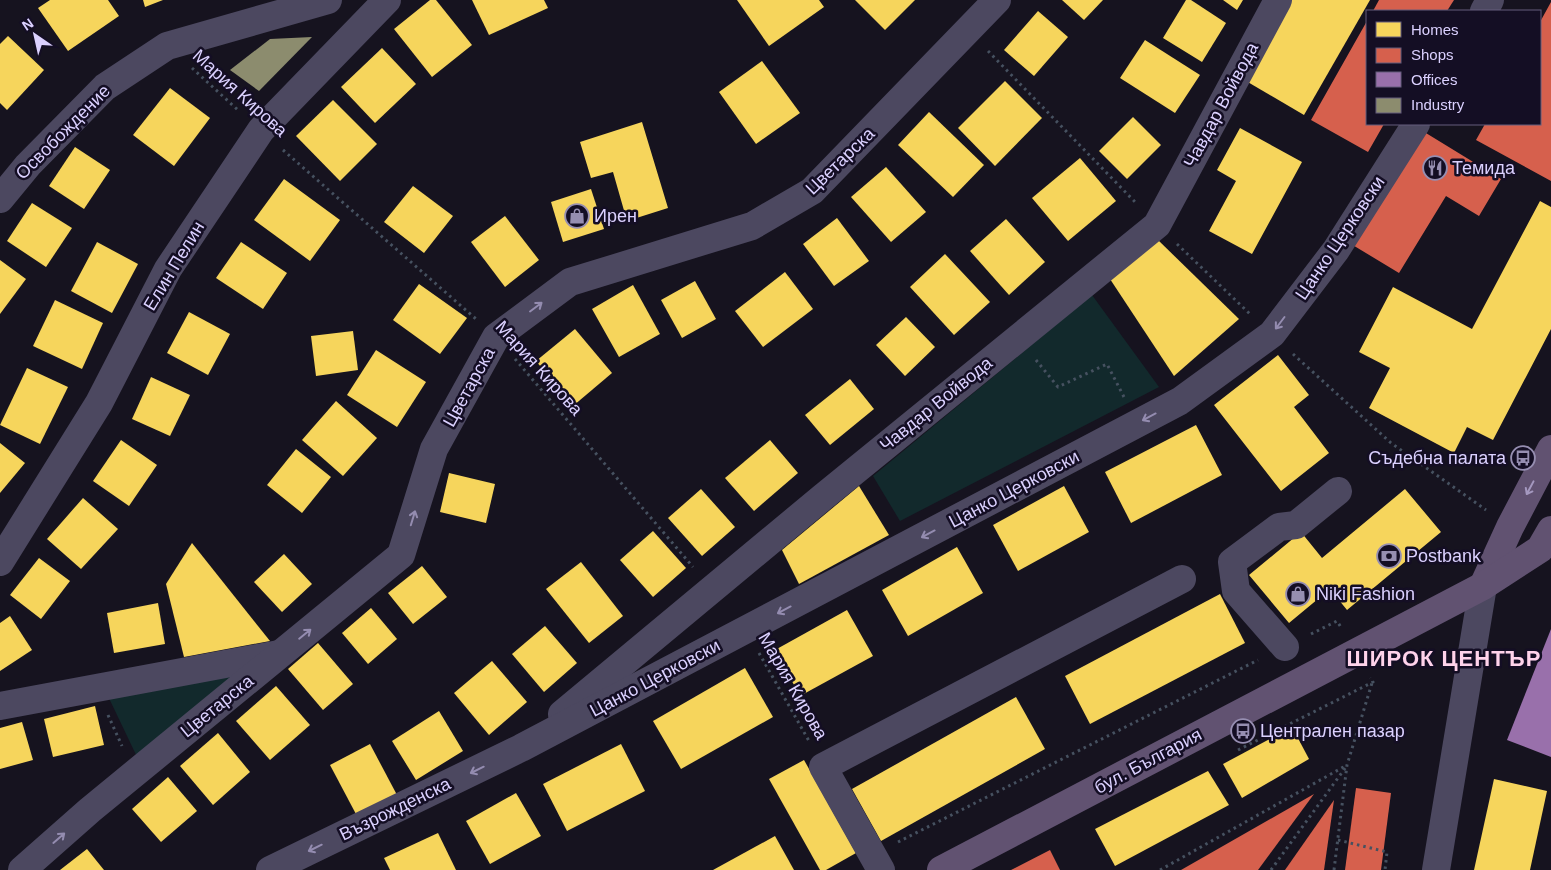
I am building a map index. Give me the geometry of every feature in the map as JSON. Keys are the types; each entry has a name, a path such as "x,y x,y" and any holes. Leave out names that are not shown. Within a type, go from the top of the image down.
{"main road":[{"path":"1483,586 1510,527 1551,449"},
{"name":"бул. България","path":"942,870 1483,586 1540,549 1551,530"}],"street":[{"name":"Освобождение","path":"0,198 28,165 104,87 167,46 328,0"},
{"name":"Елин Пелин","path":"0,562 99,403 168,269 261,130 387,0"},
{"name":"Цветарска","path":"22,870 135,774 401,555 434,449 496,337 570,282 752,226 812,192 997,0"},
{"name":"Чавдар Войвода","path":"520,748 1157,225 1278,0"},
{"name":"Цанко Церковски","path":"520,748 1180,401 1272,334 1336,250 1415,125"},
{"path":"1285,647 1236,591 1232,562 1279,527 1296,525 1338,492"},
{"path":"876,863 823,767 1182,579"},
{"path":"1436,870 1483,586"},
{"path":"0,706 281,654"},
{"name":"Възрожденска","path":"270,870 520,748"}],"path":[{"path":"969,30 1157,225 1272,334 1391,443 1510,527"},
{"name":"Мария Кирова","path":"167,46 496,337 712,589"},
{"path":"1018,339 1058,387 1107,364 1138,424"},
{"path":"876,863 1337,621"},
{"name":"Мария Кирова","path":"745,630 823,767"},
{"path":"1334,870 1347,765 1373,682"},
{"path":"96,688 135,774"},
{"path":"1160,870 1347,765"},
{"path":"1271,870 1347,765"},
{"path":"1338,840 1387,852 1385,870"}],"green space":[{"path":"1092,295 1159,387 900,521 873,476"},
{"path":"260,664 139,761 107,694"}],"building: Homes":[{"path":"50,0 108,0 119,16 68,51 38,8"},
{"path":"143,0 163,0 145,7"},
{"path":"430,0 436,0 472,45 432,77 394,29"},
{"path":"472,0 544,0 548,8 489,35"},
{"path":"737,0 819,0 824,7 769,46"},
{"path":"855,0 915,0 885,30"},
{"path":"1062,0 1103,0 1084,20"},
{"path":"1186,0 1191,0 1226,23 1202,62 1163,38"},
{"path":"1223,0 1243,0 1237,10"},
{"path":"1292,0 1370,0 1304,115 1246,81"},
{"path":"1038,11 1068,37 1034,76 1004,50"},
{"path":"8,36 44,70 7,110 0,103 0,44"},
{"path":"1145,40 1200,75 1175,113 1120,78"},
{"path":"382,48 416,84 375,123 341,87"},
{"path":"762,61 800,113 756,144 719,92"},
{"path":"1005,81 1042,118 995,166 958,128"},
{"path":"170,88 210,118 174,166 133,135"},
{"path":"333,100 377,144 340,181 296,136"},
{"path":"929,112 984,165 953,197 898,145"},
{"path":"1133,117 1161,145 1127,179 1099,151"},
{"path":"642,122 668,208 627,221 613,172 591,178 580,142"},
{"path":"1240,128 1302,162 1252,254 1209,231 1236,181 1217,170"},
{"path":"75,147 110,170 84,209 49,186"},
{"path":"1080,158 1116,201 1068,241 1032,198"},
{"path":"886,167 926,212 891,242 851,197"},
{"path":"284,179 340,220 310,261 254,220"},
{"path":"413,186 453,216 424,253 384,222"},
{"path":"591,189 604,229 563,242 551,202"},
{"path":"1540,201 1551,207 1551,329 1493,440 1467,427 1454,453 1369,408 1390,368 1359,352 1393,287 1472,329"},
{"path":"32,203 72,228 46,267 7,241"},
{"path":"505,216 539,260 505,287 471,242"},
{"path":"837,218 869,261 834,286 803,244"},
{"path":"1006,219 1045,262 1009,295 970,251"},
{"path":"1158,240 1239,319 1174,376 1110,279"},
{"path":"97,242 138,264 112,313 71,291"},
{"path":"241,242 287,273 263,309 216,278"},
{"path":"945,254 990,302 954,335 910,287"},
{"path":"0,260 26,279 0,314"},
{"path":"785,272 813,309 763,347 735,311"},
{"path":"695,281 716,319 682,338 661,300"},
{"path":"419,284 467,318 440,354 393,320"},
{"path":"633,285 660,334 619,357 592,309"},
{"path":"55,300 103,323 82,369 33,346"},
{"path":"189,312 230,334 208,375 167,353"},
{"path":"906,317 935,347 905,376 876,345"},
{"path":"575,329 612,373 573,406 536,361"},
{"path":"353,331 358,370 316,376 311,336"},
{"path":"376,350 426,382 397,427 347,395"},
{"path":"1278,355 1309,395 1294,407 1329,453 1281,491 1214,405"},
{"path":"27,368 68,387 40,444 0,425"},
{"path":"151,377 190,395 170,436 132,419"},
{"path":"850,379 874,409 830,445 805,415"},
{"path":"336,401 377,438 343,476 302,440"},
{"path":"1196,425 1222,475 1131,523 1105,472"},
{"path":"121,440 157,465 129,506 93,481"},
{"path":"770,440 798,473 754,511 725,478"},
{"path":"0,443 25,463 0,493"},
{"path":"296,449 331,477 302,513 267,485"},
{"path":"449,473 495,484 486,523 440,512"},
{"path":"859,486 889,535 799,584 782,550"},
{"path":"1064,486 1089,532 1018,571 993,525"},
{"path":"701,489 735,527 702,556 668,518"},
{"path":"1405,489 1441,532 1347,610 1330,589 1289,623 1249,575 1301,532 1322,558"},
{"path":"83,498 118,529 81,569 47,539"},
{"path":"653,531 686,568 653,597 620,560"},
{"path":"192,543 270,641 184,657 166,584"},
{"path":"957,547 983,593 908,636 882,590"},
{"path":"284,554 312,584 282,612 254,582"},
{"path":"39,558 70,581 41,619 10,595"},
{"path":"581,562 623,616 589,643 546,589"},
{"path":"422,566 447,597 413,624 388,593"},
{"path":"1220,594 1245,643 1090,724 1065,676"},
{"path":"158,603 165,644 114,653 107,613"},
{"path":"371,608 397,639 368,664 342,633"},
{"path":"847,610 873,656 800,696 775,650"},
{"path":"10,616 32,650 0,671 0,623"},
{"path":"545,626 577,663 544,692 512,654"},
{"path":"318,643 353,684 323,710 288,669"},
{"path":"492,661 527,702 489,735 454,693"},
{"path":"745,668 773,717 681,769 653,721"},
{"path":"276,686 310,725 270,760 236,721"},
{"path":"1016,697 1045,749 881,841 852,789"},
{"path":"95,706 104,745 53,757 44,719"},
{"path":"439,711 463,751 416,780 392,741"},
{"path":"22,722 33,760 0,769 0,728"},
{"path":"1292,727 1309,759 1242,798 1223,764"},
{"path":"218,733 250,772 213,805 180,766"},
{"path":"370,744 397,795 357,816 330,765"},
{"path":"621,744 645,791 567,831 543,784"},
{"path":"804,760 856,853 826,870 820,870 769,779"},
{"path":"1208,771 1229,805 1115,866 1095,829"},
{"path":"168,777 197,811 161,842 132,809"},
{"path":"1494,779 1547,791 1530,870 1474,870"},
{"path":"516,793 541,836 490,864 466,821"},
{"path":"438,833 456,870 390,870 384,858"},
{"path":"775,836 794,870 713,870"},
{"path":"87,849 104,870 60,870"}],"building: Shops":[{"path":"1379,0 1454,0 1448,10 1374,10"},
{"path":"1551,2 1551,181 1476,140 1484,125 1541,125 1541,20"},
{"path":"1366,23 1366,125 1383,125 1368,152 1311,120"},
{"path":"1421,130 1501,179 1479,216 1446,196 1399,273 1351,244"},
{"path":"1356,788 1391,793 1381,870 1345,870"},
{"path":"1314,794 1258,870 1181,870"},
{"path":"1334,800 1324,870 1285,870"},
{"path":"1050,850 1060,870 1011,870"}],"building: Offices":[{"path":"1551,629 1551,757 1507,740"}],"building: Industry":[{"path":"312,37 259,91 230,70 270,39"}],"place":[{"name":"Темида","path":"1435,168"},
{"name":"Ирен","path":"577,216"},
{"name":"Съдебна палата","path":"1523,458"},
{"name":"Postbank","path":"1389,556"},
{"name":"Niki Fashion","path":"1298,594"},
{"name":"Централен пазар","path":"1243,731"}],"district":[{"name":"ШИРОК ЦЕНТЪР","path":"1444,658"}]}
